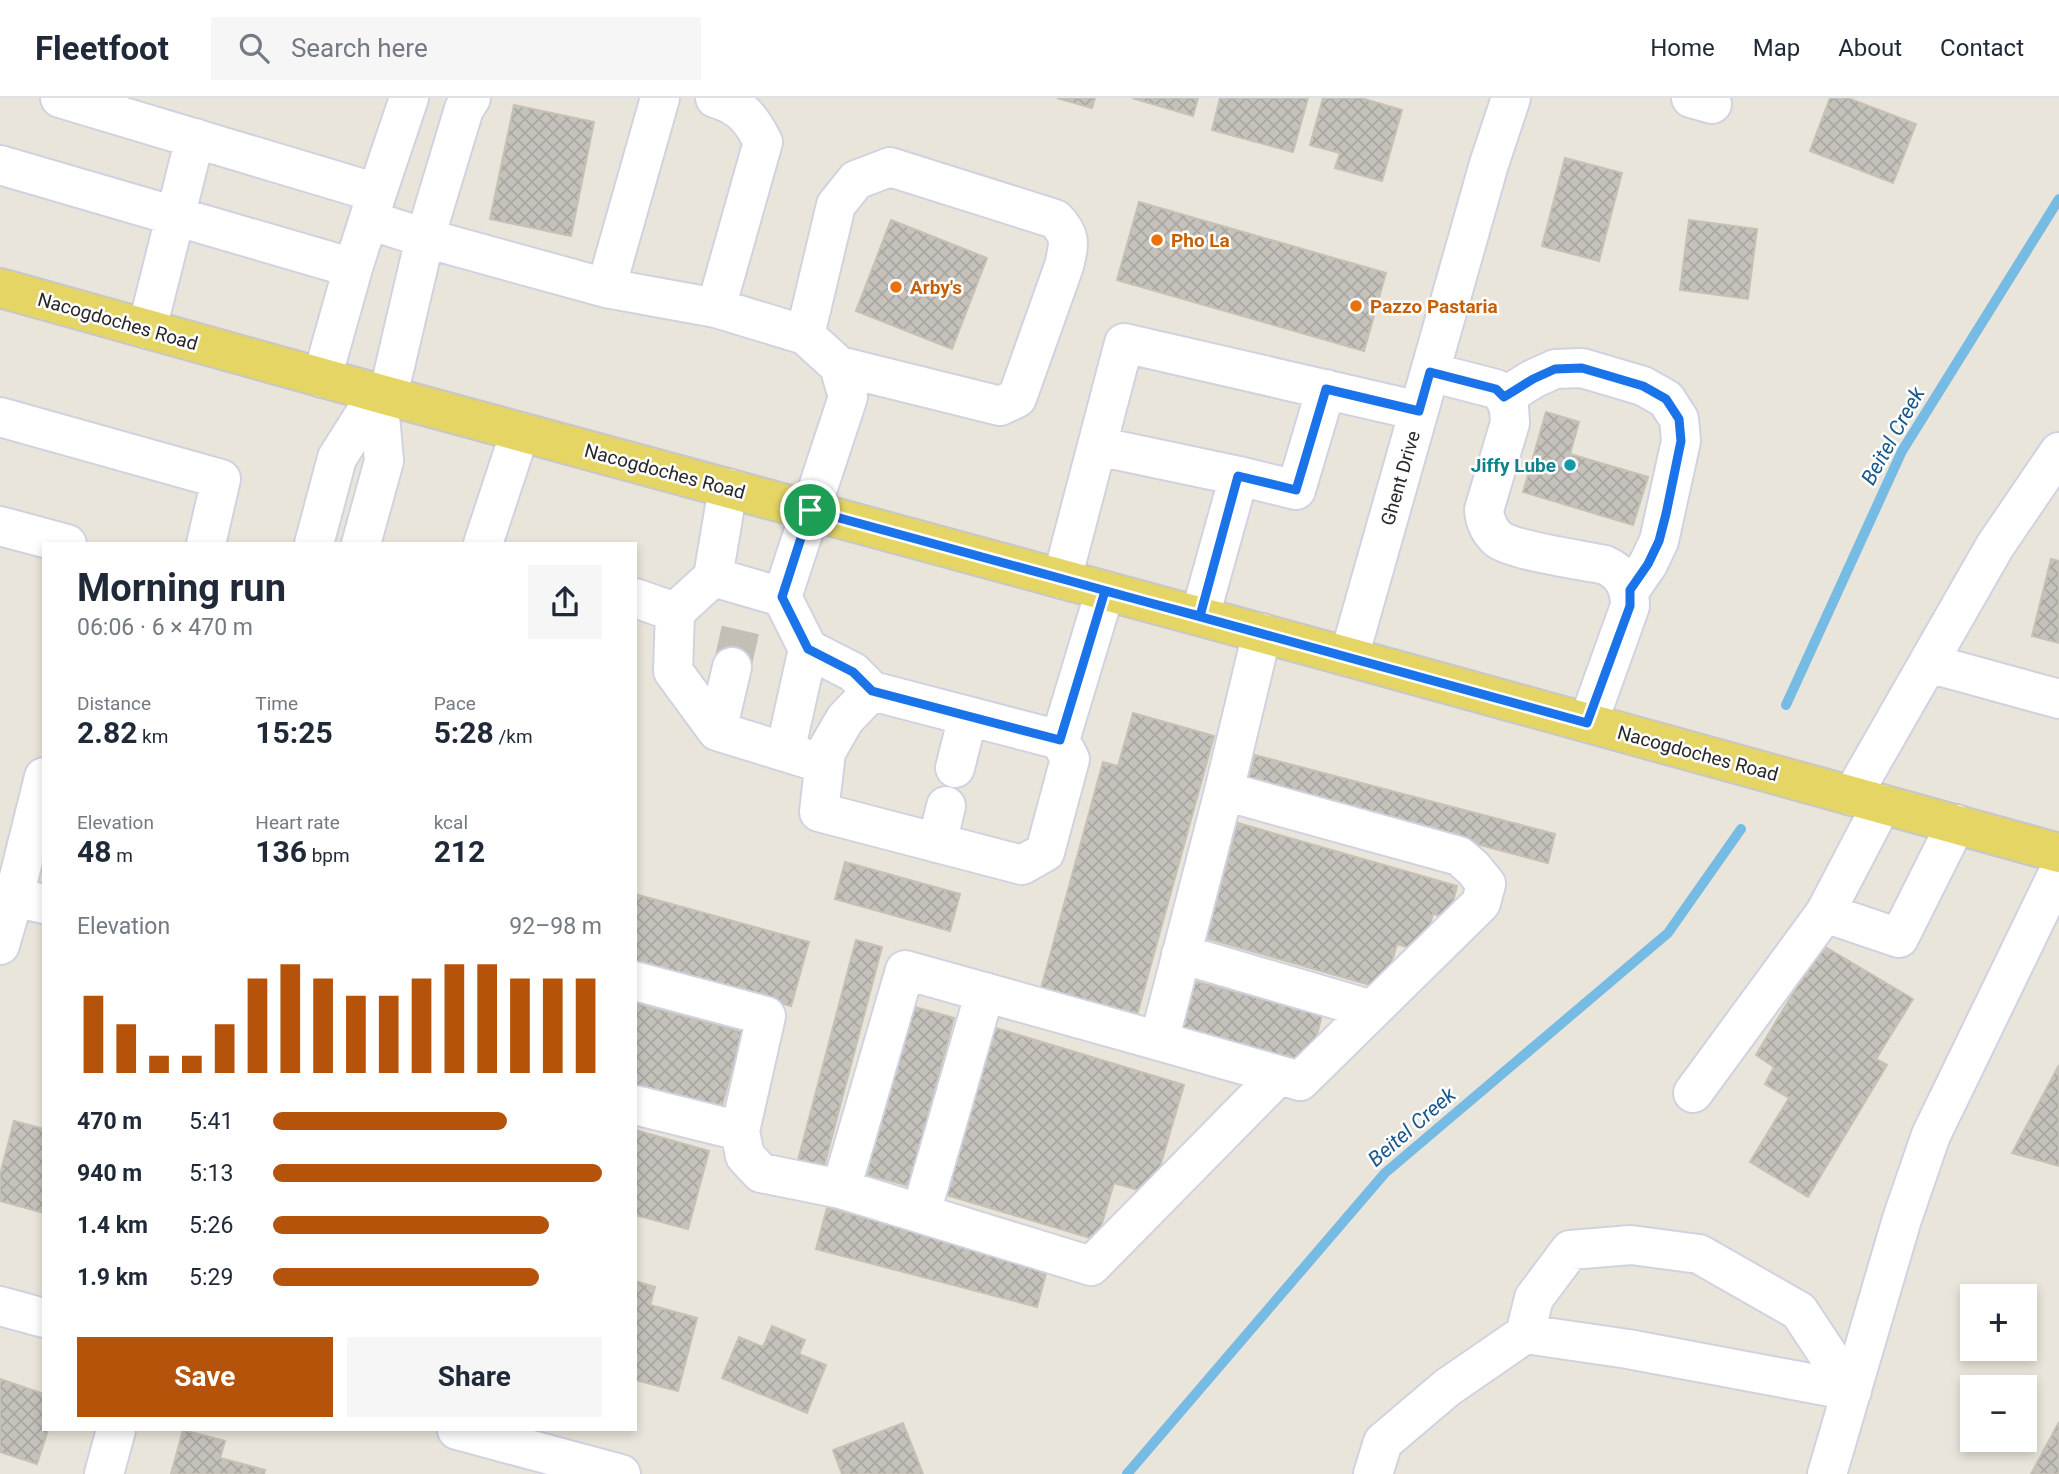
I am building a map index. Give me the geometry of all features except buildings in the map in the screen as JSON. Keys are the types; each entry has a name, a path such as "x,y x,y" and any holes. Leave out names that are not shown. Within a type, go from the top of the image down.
{"main road":[{"name":"Nacogdoches Road","path":"0,288 2059,853"}],"street":[{"path":"60,98 195,138 373,206 425,238 606,288 716,309 805,335 839,366 1000,406 1017,398 1064,266 1069,243 1065,229 1055,219 890,167 856,180 836,205 805,335"},
{"path":"323,378 353,268 409,98"},
{"path":"362,542 384,461 383,395 425,238 464,109 471,98"},
{"path":"606,288 660,98"},
{"path":"715,98 734,104 754,123 763,142 716,309"},
{"name":"Ghent Drive","path":"1349,657 1489,164 1511,98"},
{"path":"147,329 195,138"},
{"path":"0,165 353,268"},
{"path":"1062,579 1124,342 1419,411"},
{"path":"759,599 810,510 848,397 839,366"},
{"path":"1504,397 1555,369 1582,368 1643,386 1666,399 1679,419 1681,441 1659,541 1648,564 1630,590 1630,606 1587,723"},
{"path":"1430,372 1496,389 1509,407 1510,423 1484,510 1485,522 1499,540 1526,549 1605,565 1615,569 1630,590"},
{"path":"1097,446 1296,490 1326,389"},
{"path":"315,542 337,458 383,395"},
{"path":"0,417 221,479 206,542"},
{"path":"484,542 520,432"},
{"path":"1693,1093 1825,913 1867,800 1928,663 1995,546 2046,499 2059,452"},
{"path":"1200,616 1238,476"},
{"path":"728,488 713,577 675,612 673,671 717,731 824,764"},
{"path":"0,526 60,542"},
{"path":"713,577 759,599 808,649 853,672 872,691 1060,740"},
{"path":"872,691 845,719 826,752 819,812 1022,865 1045,852 1070,760 1060,740 1105,591"},
{"path":"637,599 675,612"},
{"path":"1158,1041 1262,634"},
{"path":"785,752 808,649"},
{"path":"1928,663 2059,699"},
{"path":"717,731 732,667"},
{"path":"955,768 968,716"},
{"path":"841,1189 905,970 1300,1081 1482,903 1486,884 1474,868 1459,856 1224,791"},
{"path":"0,945 29,900 42,793"},
{"path":"937,843 946,806"},
{"path":"1825,913 1899,938 1956,824"},
{"path":"1827,1474 1902,1219 1931,1135 2059,871"},
{"path":"1181,954 1372,1010"},
{"path":"637,982 766,1016 740,1131 745,1156 761,1173 841,1189 1091,1266 1279,1075"},
{"path":"921,1213 985,992"},
{"path":"637,1105 740,1131"},
{"path":"1373,1474 1383,1442 1448,1387 1525,1334 1534,1298 1570,1250 1631,1245 1699,1254 1799,1311 1852,1391"},
{"path":"0,1306 42,1317"},
{"path":"1525,1334 1628,1349 1852,1391"},
{"path":"104,1474 116,1431"},
{"path":"461,1431 621,1474"}],"waterway":[{"name":"Beitel Creek","path":"1786,705 1902,451 2059,199"},
{"name":"Beitel Creek","path":"1127,1474 1385,1173 1668,933 1741,829"}],"tunnel":[{"path":"732,667 744,614"}],"place":[{"name":"Pho La","path":"1157,240"},
{"name":"Arby's","path":"896,287"},
{"name":"Pazzo Pastaria","path":"1356,306"},
{"name":"Jiffy Lube","path":"1570,465"}],"route":[{"path":"810,510 782,597 808,649 853,672 872,691 1060,740 1105,591 1200,616 1238,476 1296,490 1326,389 1419,411 1430,372 1496,389 1504,397 1555,369 1582,368 1643,386 1666,399 1679,419 1681,441 1659,541 1648,564 1630,590 1630,606 1587,723 1349,657 1105,591 810,510"}]}
